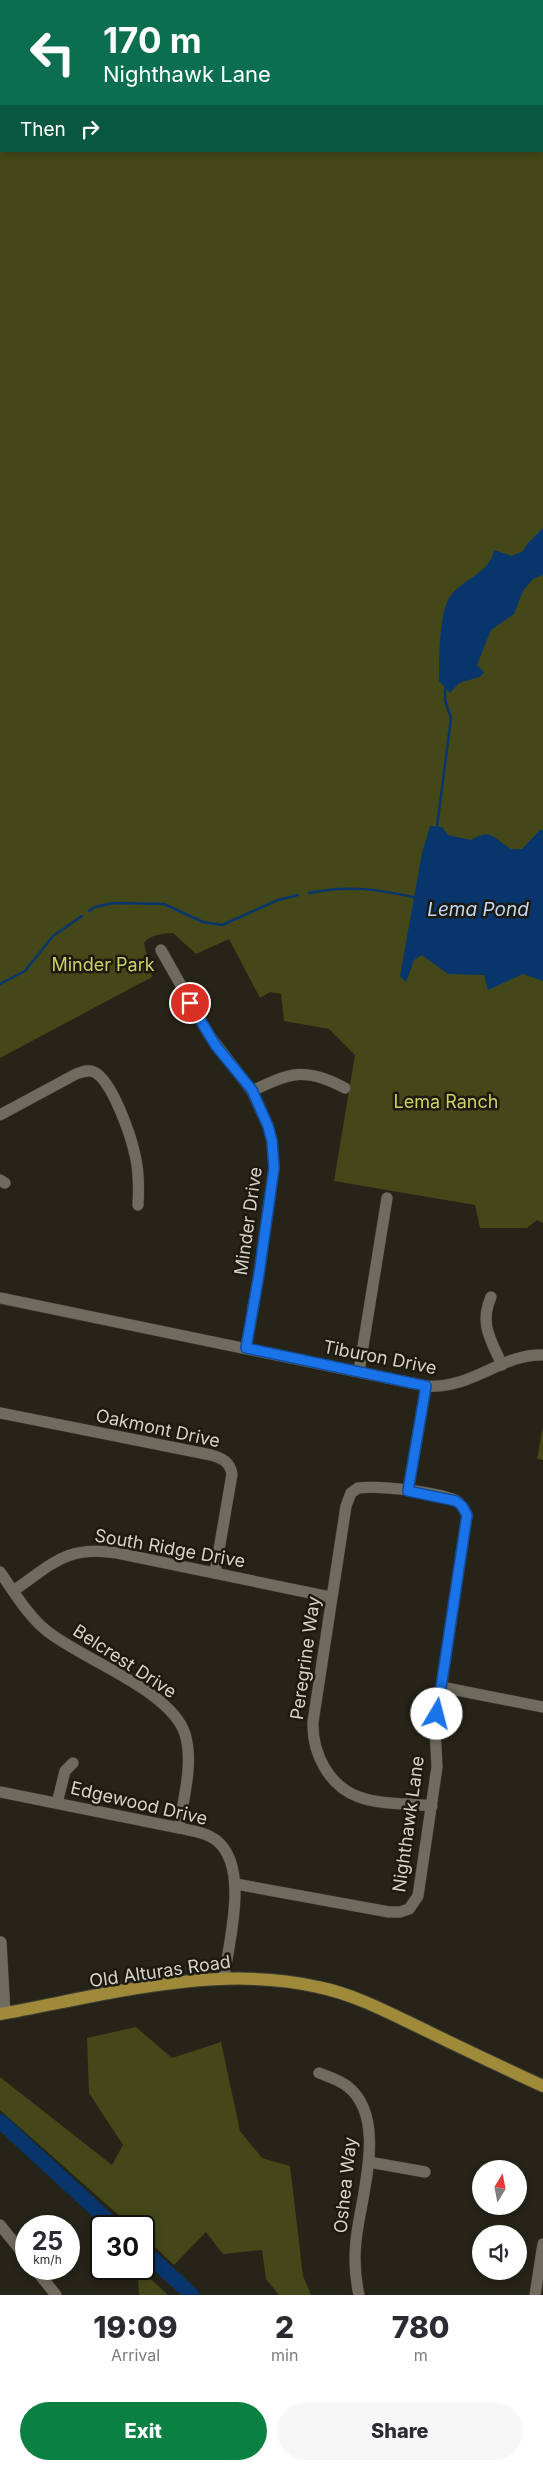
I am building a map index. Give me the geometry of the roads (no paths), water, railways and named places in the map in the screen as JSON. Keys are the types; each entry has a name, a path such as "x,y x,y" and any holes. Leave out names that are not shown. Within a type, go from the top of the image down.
{"main road":[{"name":"Old Alturas Road","path":"2,2014 166,1985 224,1978 294,1982 346,1994 378,2007 543,2086"}],"street":[{"name":"Minder Drive","path":"161,950 209,1035 252,1090 268,1126 272,1141 274,1168 246,1348"},
{"path":"0,1115 76,1074 86,1071 99,1074 110,1090 131,1140 138,1174 138,1205"},
{"path":"252,1090 282,1078 308,1074 325,1077 345,1088"},
{"path":"359,1371 387,1198"},
{"path":"491,1297 484,1321 502,1365"},
{"name":"Tiburon Drive","path":"0,1298 426,1386 459,1384 524,1357 543,1355"},
{"path":"408,1491 426,1386"},
{"name":"Oakmont Drive","path":"0,1413 206,1454 224,1460 230,1466 232,1474 215,1573"},
{"name":"Peregrine Way","path":"408,1491 362,1487 351,1493 346,1506 330,1597 313,1722 313,1735 317,1754 330,1774 358,1796 432,1806"},
{"name":"Nighthawk Lane","path":"236,1884 389,1912 404,1911 412,1906 418,1896 437,1767 436,1728 441,1687 467,1515 462,1506 456,1501 408,1491"},
{"name":"South Ridge Drive","path":"14,1591 66,1556 88,1550 117,1553 330,1597"},
{"name":"Belcrest Drive","path":"0,1572 36,1620 48,1632 161,1701 179,1721 185,1734 188,1760 179,1828"},
{"path":"441,1687 543,1706"},
{"path":"57,1803 65,1772 73,1763"},
{"name":"Edgewood Drive","path":"0,1792 205,1834 221,1845 231,1862 236,1884 224,1978"},
{"path":"1,1942 2,2014"},
{"name":"Oshea Way","path":"319,2073 348,2087 358,2098 365,2113 368,2128 369,2162 356,2242 355,2272 358,2295"},
{"path":"369,2162 425,2172"},
{"path":"0,2225 15,2243"},
{"path":"535,2295 540,2279 543,2244"},
{"path":"44,2280 56,2295"}],"water":[{"path":"543,528 543,575 533,579 523,591 514,614 491,630 477,665 484,672 480,677 459,683 450,693 439,681 441,628 448,600 459,587 487,565 494,550 512,556 523,551 527,544"},
{"name":"Lema Pond","path":"430,826 442,827 448,835 471,840 478,836 492,836 511,849 522,849 540,830 543,830 543,981 523,974 488,990 484,975 448,974 422,955 414,960 406,982 400,976 422,853"}],"waterway":[{"path":"437,827 451,718 445,700 445,688"},
{"path":"309,893 337,889 363,889 417,898"},
{"path":"89,911 95,907 113,903 164,904 203,922 222,925 278,900 298,895"},
{"path":"0,984 25,971 53,936 82,916"},
{"path":"0,2121 102,2215"},
{"path":"155,2261 192,2295"}],"park label":[{"name":"Minder Park","path":"103,964"},
{"name":"Lema Ranch","path":"446,1101"}]}
